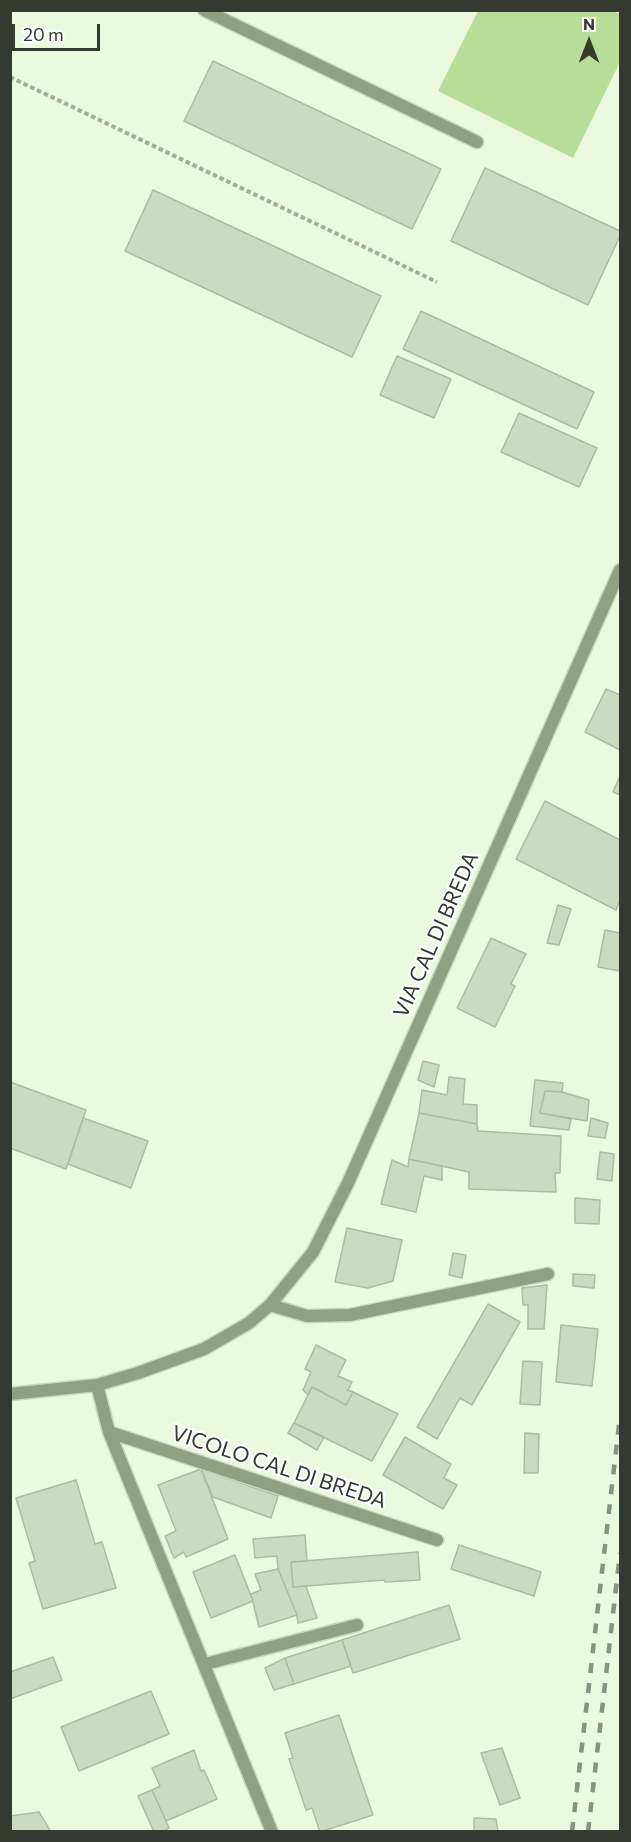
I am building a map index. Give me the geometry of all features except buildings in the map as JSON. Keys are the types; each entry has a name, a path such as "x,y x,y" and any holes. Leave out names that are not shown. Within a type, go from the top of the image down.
{"street":[{"path":"204,10 477,142"},
{"name":"VIA CAL DI BREDA","path":"10,1394 97,1385 204,1349 249,1323 270,1305 313,1252 348,1183 621,570"},
{"path":"270,1305 308,1316 350,1315 548,1274"},
{"path":"97,1385 109,1432 272,1832"},
{"name":"VICOLO CAL DI BREDA","path":"109,1432 437,1539"},
{"path":"205,1664 357,1625"}],"path":[{"path":"10,77 437,282"}],"green space":[{"path":"478,11 613,11 620,14 620,62 573,158 438,91"}],"railway":[{"path":"572,1832 620,1416"},
{"path":"588,1832 620,1553"}]}
